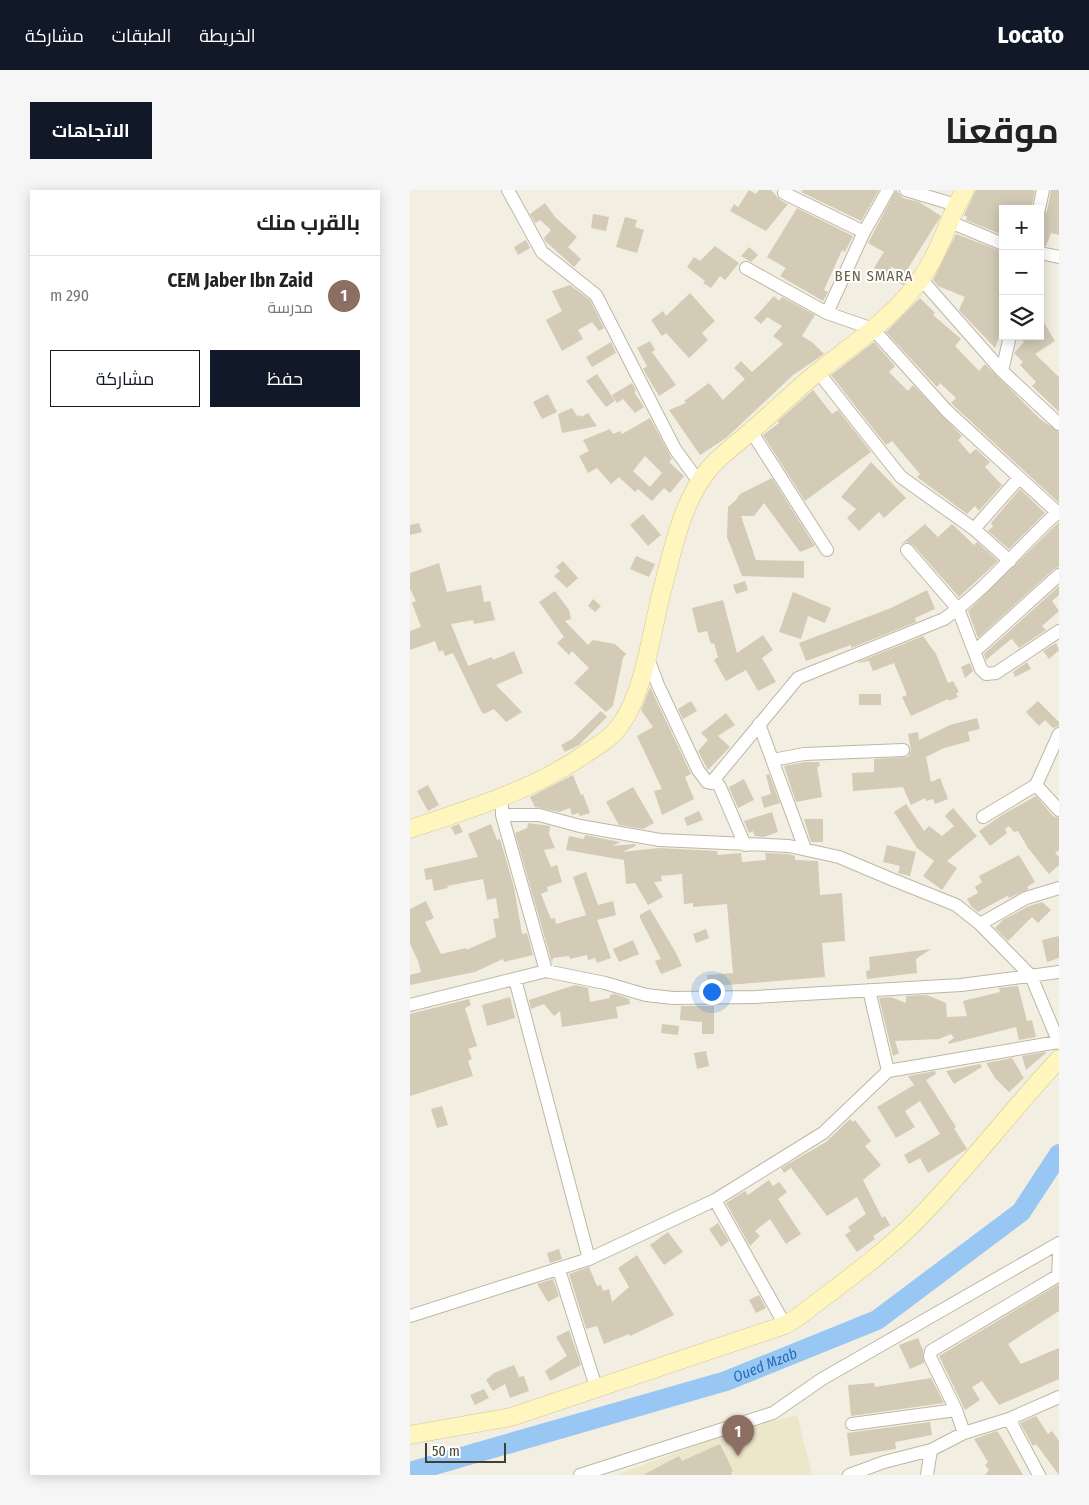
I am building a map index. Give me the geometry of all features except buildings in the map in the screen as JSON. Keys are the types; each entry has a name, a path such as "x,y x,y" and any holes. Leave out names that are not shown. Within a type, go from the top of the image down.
{"main road":[{"path":"410,828 522,790 576,761 609,738 622,724 631,705 647,656 673,548 685,512 699,482 709,468 818,372 873,329 921,279 938,251 965,190"},
{"path":"410,1435 511,1416 785,1325 872,1260 914,1223 951,1184 1059,1059"}],"street":[{"path":"508,190 542,252 596,295 675,449 699,482"},
{"path":"826,313 864,232 888,190"},
{"path":"906,190 953,214 999,242"},
{"path":"1040,205 1043,190"},
{"path":"784,193 864,232"},
{"path":"1044,254 1059,257"},
{"path":"711,783 792,685 806,673 944,619 958,609 1010,561 1037,530 1059,512 1019,478 947,411 873,329 826,313 746,268"},
{"path":"921,279 1002,371 1059,424"},
{"path":"1002,371 1009,340"},
{"path":"818,372 901,477 974,529 1010,561"},
{"path":"751,431 827,550"},
{"path":"974,529 1019,478"},
{"path":"907,550 958,609 981,669 989,675 1059,631"},
{"path":"975,651 1059,575"},
{"path":"647,656 658,685 698,770 706,781 720,786 745,845"},
{"path":"759,724 805,849"},
{"path":"983,817 1036,785 1059,734"},
{"path":"773,760 804,754 903,750"},
{"path":"1036,785 1059,810"},
{"path":"502,797 502,815 546,971"},
{"path":"410,1316 589,1259 714,1200 823,1133 888,1071 1059,1042 1032,976 980,924 956,905 839,857 789,846 660,840 580,826 539,815 502,815"},
{"path":"980,924 1026,898 1059,888"},
{"path":"410,1005 546,971 606,983 646,995 673,998 755,997 961,985 1059,972"},
{"path":"515,979 589,1259"},
{"path":"869,990 888,1071"},
{"path":"714,1200 785,1325"},
{"path":"580,1475 773,1413 822,1380 1059,1243"},
{"path":"964,1433 956,1410 930,1357 931,1351 1058,1276 1059,1255"},
{"path":"559,1270 596,1387"},
{"path":"849,1475 884,1462 931,1450 964,1433 1009,1418 1059,1397"},
{"path":"852,1424 956,1410"},
{"path":"1009,1418 1039,1475"},
{"path":"927,1475 931,1450"}],"shaded area":[{"path":"797,1415 812,1475 616,1475 721,1436"}],"waterway":[{"name":"Oued Mzab","path":"410,1472 726,1381 877,1320 1021,1212 1059,1154"}],"place":[{"name":"CEM Jaber Ibn Zaid","path":"738,1456"}],"district":[{"name":"BEN SMARA","path":"874,276"}]}
